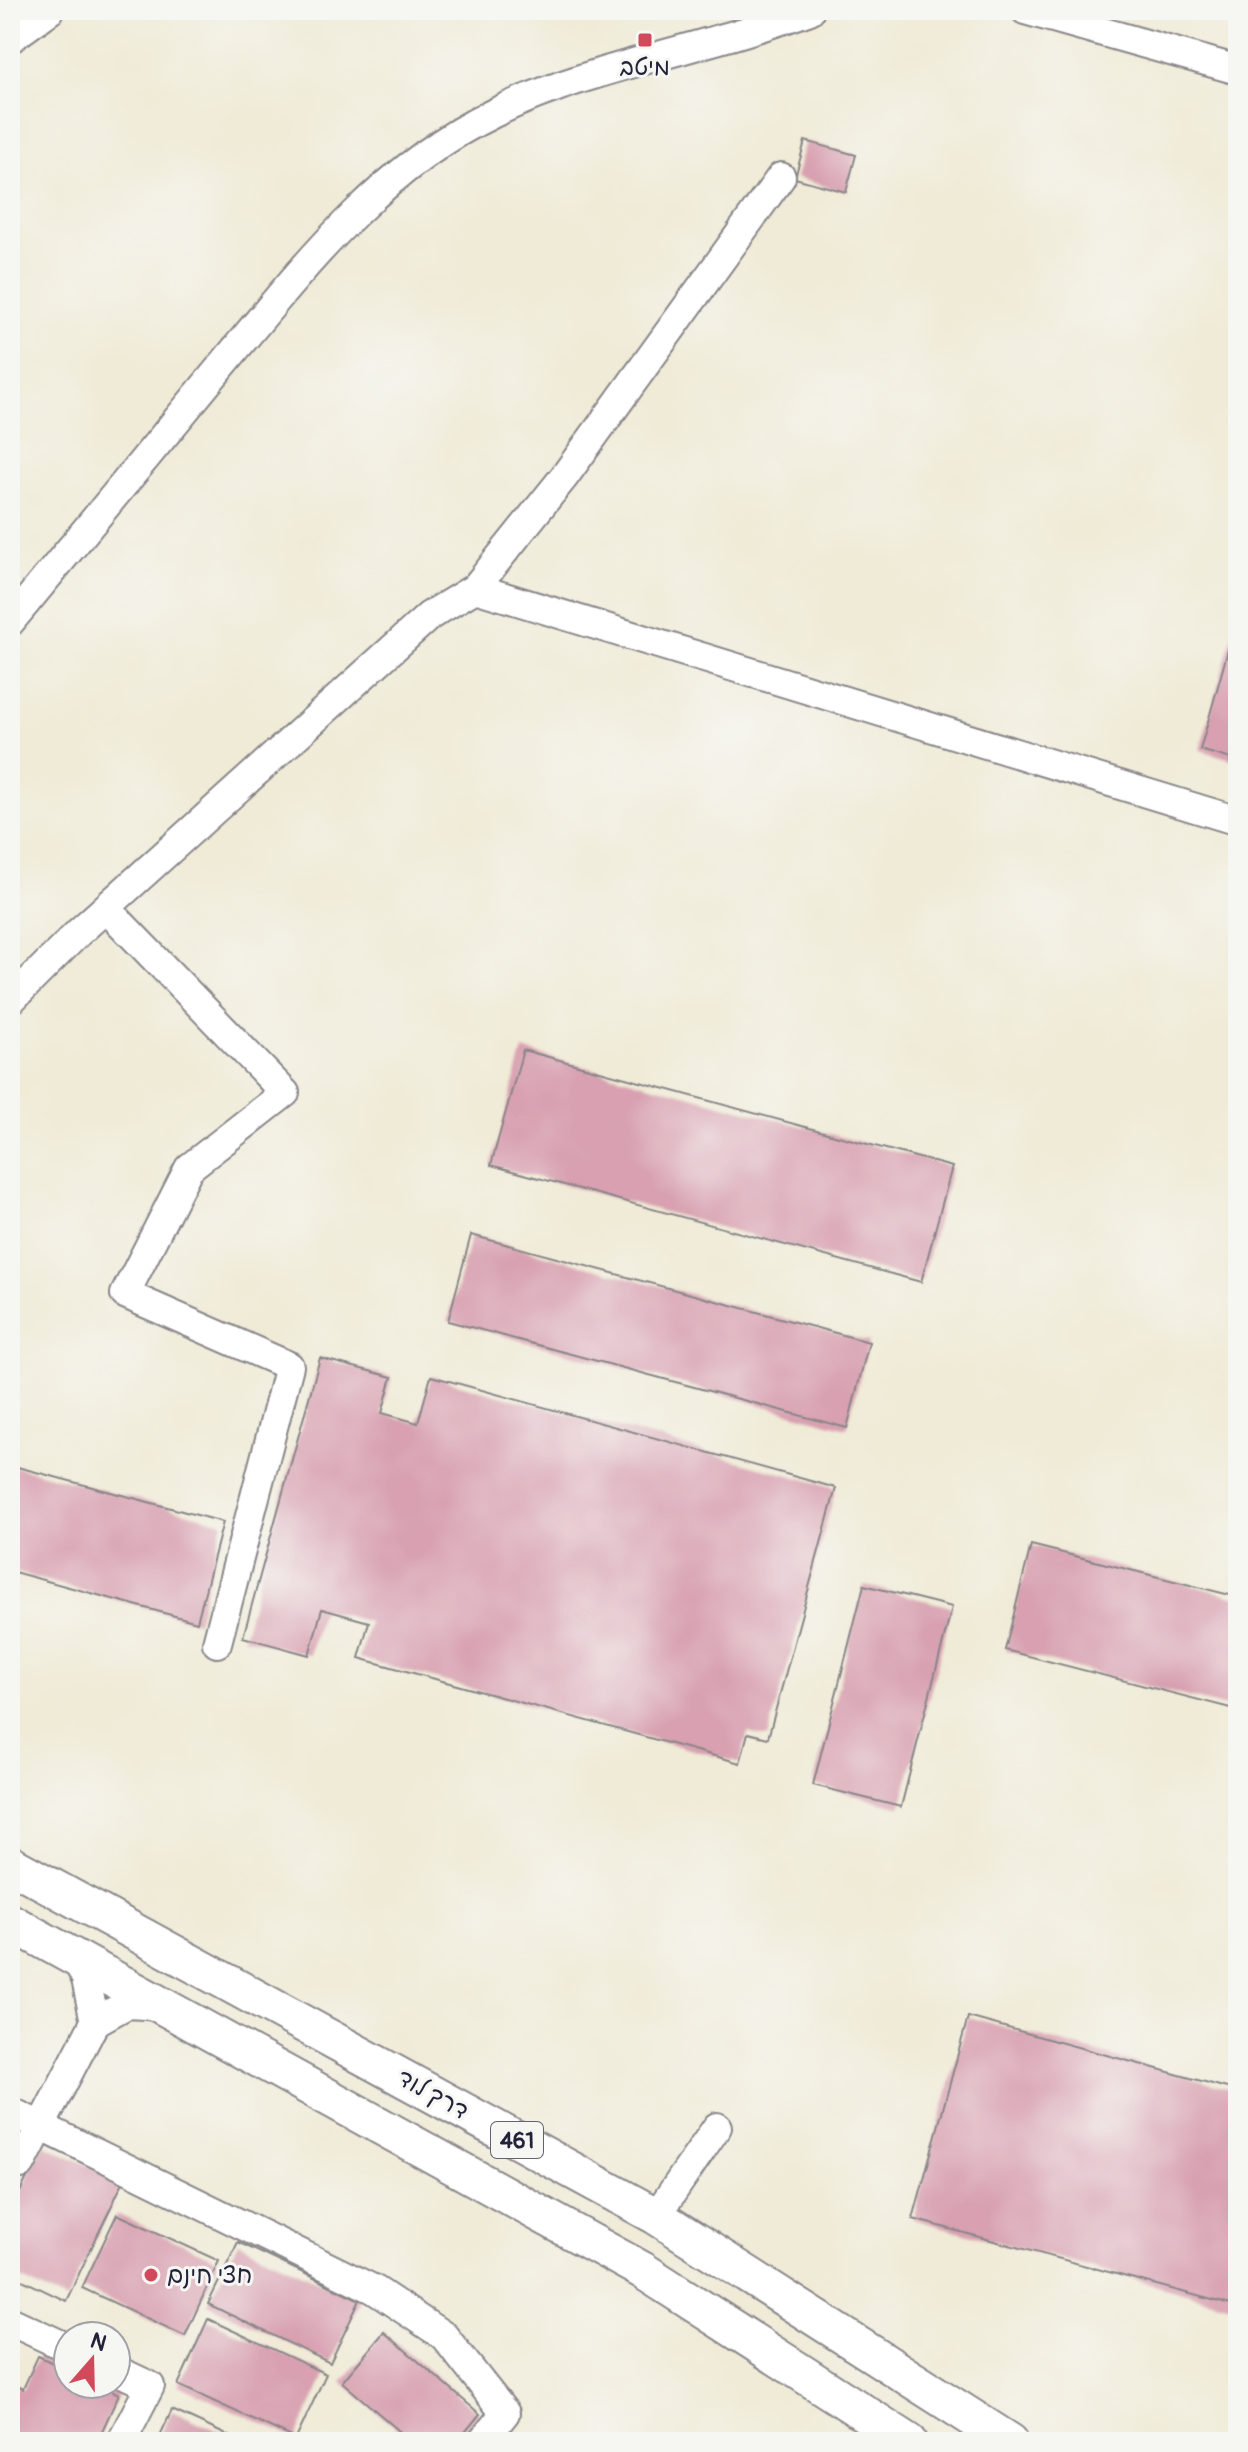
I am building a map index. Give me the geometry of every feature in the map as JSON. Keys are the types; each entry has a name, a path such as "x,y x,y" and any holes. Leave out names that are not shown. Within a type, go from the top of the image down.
{"main road":[{"name":"דרך לוד","path":"10,1864 656,2216 1010,2442"},
{"name":"461","path":"10,1922 642,2270 909,2442"}],"street":[{"path":"10,39 50,10"},
{"path":"10,622 301,271 354,212 406,166 495,113 585,76 810,10"},
{"path":"1025,10 1238,70"},
{"path":"10,1001 106,908 429,616 475,588 630,391 781,177"},
{"path":"475,588 1238,821"},
{"path":"106,908 285,1093 189,1168 125,1294 289,1366 217,1643"},
{"path":"76,1958 86,1979 95,2022"},
{"path":"21,2164 95,2022 127,2004 162,2006"},
{"path":"10,2111 375,2290 444,2336 505,2413 482,2442"},
{"path":"656,2216 717,2127"},
{"path":"10,2321 52,2341"},
{"path":"121,2442 150,2386 132,2378"}],"building":[{"path":"805,141 856,155 846,192 795,178"},
{"path":"1238,618 1238,761 1200,750"},
{"path":"523,1050 952,1167 921,1282 491,1165"},
{"path":"471,1235 869,1342 847,1428 448,1321"},
{"path":"320,1358 392,1377 382,1413 418,1423 431,1376 836,1488 768,1738 748,1733 740,1763 359,1658 369,1622 322,1609 309,1655 243,1637"},
{"path":"10,1465 223,1522 197,1622 10,1571"},
{"path":"1031,1545 1238,1597 1238,1710 1005,1650"},
{"path":"864,1585 952,1607 901,1807 813,1785"},
{"path":"968,2017 1238,2091 1238,2307 913,2219"},
{"path":"43,2144 123,2182 66,2301 10,2274 10,2213"},
{"name":"חצי חינם","path":"117,2214 219,2261 185,2336 82,2288"},
{"path":"238,2242 360,2300 330,2363 208,2304"},
{"path":"208,2319 326,2374 296,2439 178,2385"},
{"path":"384,2332 480,2414 457,2442 412,2442 342,2382"},
{"path":"38,2356 52,2363 52,2400 116,2400 97,2442 10,2442 10,2383 23,2389"},
{"path":"172,2410 242,2442 157,2442"}],"place":[{"name":"מיטב","path":"645,40"},
{"name":"חצי חינם","path":"151,2275"}]}
